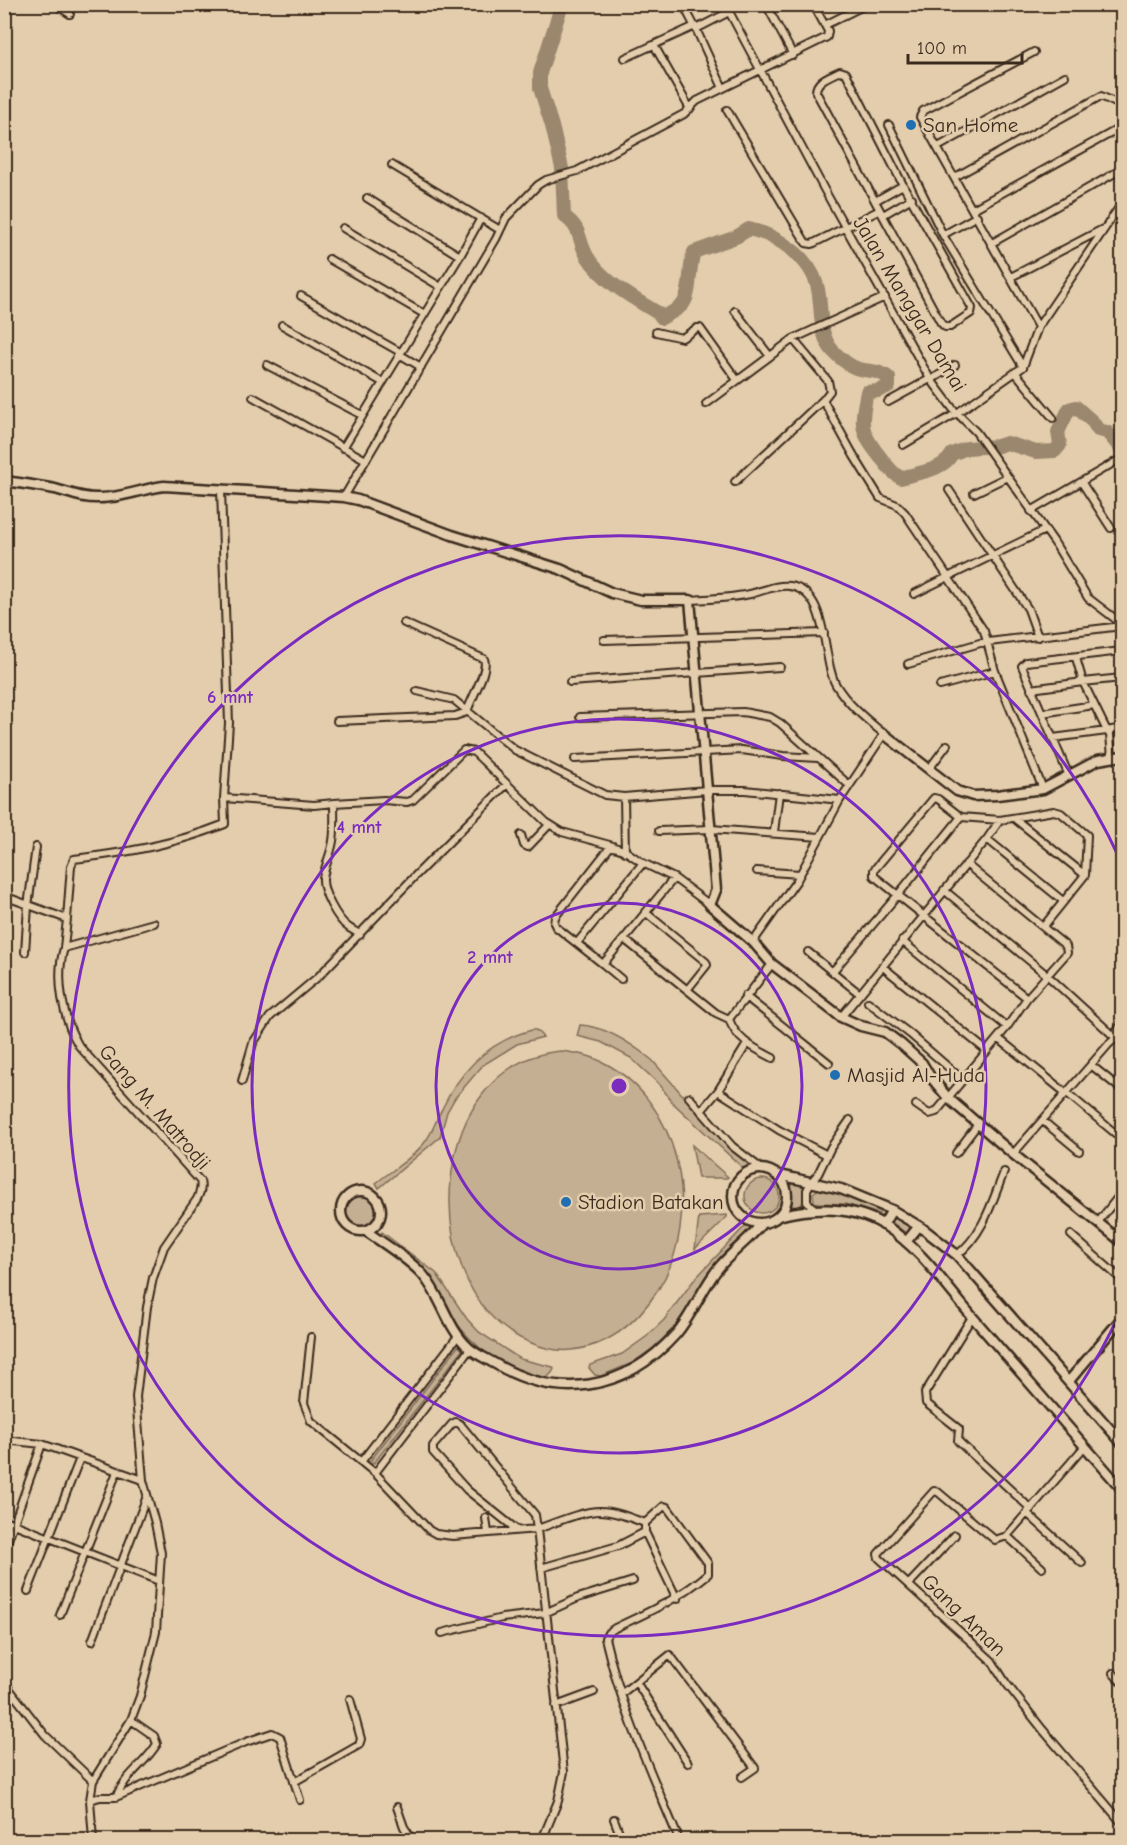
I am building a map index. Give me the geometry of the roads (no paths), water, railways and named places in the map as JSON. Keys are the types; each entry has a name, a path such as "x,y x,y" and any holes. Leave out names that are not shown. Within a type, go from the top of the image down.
{"street":[{"path":"55,4 70,14"},
{"path":"683,4 696,27 723,88"},
{"name":"Jalan Manggar Damai","path":"725,4 760,72 931,379 957,413 976,432 1062,553 1088,598 1122,625"},
{"path":"766,4 793,55"},
{"path":"344,497 506,218 538,185 546,180 577,171 684,114 697,101 760,72 827,37 829,35 825,25 813,4"},
{"path":"825,25 867,4"},
{"path":"625,58 729,12"},
{"path":"654,45 690,109"},
{"path":"1034,52 923,111 920,117 1038,327"},
{"path":"840,71 846,73 903,185 912,198 972,308 971,313 950,327 945,327 941,323 816,92 819,82 840,71"},
{"path":"938,147 1065,76"},
{"path":"955,177 1101,96 1122,106"},
{"path":"727,110 806,243 812,244 845,226 912,198"},
{"path":"889,125 943,235 1023,367"},
{"path":"973,209 1122,127"},
{"path":"392,165 500,230"},
{"path":"992,243 1122,169"},
{"path":"875,201 903,185"},
{"path":"367,198 460,256"},
{"path":"903,445 957,413 1023,367 1038,327 1122,203"},
{"path":"943,235 977,216"},
{"path":"343,448 481,218"},
{"path":"1011,277 1106,227"},
{"path":"343,228 441,287"},
{"path":"329,259 424,314"},
{"path":"301,296 421,367"},
{"path":"706,404 769,355 802,333 885,297"},
{"path":"735,311 769,355"},
{"path":"282,325 382,382"},
{"path":"656,332 682,338 696,328 700,328 737,380"},
{"path":"735,482 823,400 830,390 830,384 793,339"},
{"path":"267,365 362,415"},
{"path":"888,402 955,365"},
{"path":"1015,372 1053,418"},
{"path":"253,397 366,460"},
{"path":"823,400 880,498 897,505 905,513 984,631 995,671 1043,789"},
{"path":"1031,511 1122,458"},
{"path":"974,493 1007,477"},
{"path":"4,481 99,499 164,486 344,497 358,500 452,535 560,569 612,593 641,600 690,600 751,594 767,588 789,585 807,594 815,605 824,633 830,670 835,683 849,703 884,734 957,790 974,796 1043,789 1098,760 1122,756"},
{"path":"1082,483 1111,528"},
{"path":"154,923 64,948 71,866 74,859 136,851 188,839 225,825 224,798 229,723 221,490"},
{"path":"949,490 1028,609 1038,637"},
{"path":"915,594 1045,530"},
{"path":"690,600 711,829 713,898"},
{"path":"337,720 455,716 467,712 486,668 484,659 404,623"},
{"path":"908,664 980,643 1122,625"},
{"path":"604,639 824,633"},
{"path":"1069,776 1031,689 1023,664 1122,651"},
{"path":"1076,658 1083,682 1110,735 1112,757"},
{"path":"570,681 780,667"},
{"path":"940,686 995,671"},
{"path":"1031,689 1122,678"},
{"path":"417,691 454,700 515,750 605,795 624,797 707,790 745,790 840,800"},
{"path":"1042,713 1094,705"},
{"path":"580,717 743,712 770,717 780,723 849,785"},
{"path":"1053,738 1122,728"},
{"path":"753,942 800,874 849,785 884,734"},
{"path":"929,769 947,745"},
{"path":"224,798 314,805 384,800 407,802 412,800 464,750 474,752 549,825 562,832 613,846 713,898 772,964 841,1017 861,1026 885,1032 922,1063 948,1098 1122,1242"},
{"path":"576,759 742,750 819,758"},
{"path":"242,1081 253,1043 270,1017 319,976 416,874 506,785"},
{"path":"774,832 779,793"},
{"path":"624,797 625,852"},
{"path":"1027,998 897,896 874,876 874,870 934,798 961,817 1000,820 1057,812 1085,832 1087,863 1085,875 1043,927"},
{"path":"334,803 333,839 323,886 343,922 360,935"},
{"path":"833,971 961,817"},
{"path":"1015,819 1085,875"},
{"path":"841,1017 987,839 1000,820"},
{"path":"521,835 524,845 528,847 549,825"},
{"path":"659,831 711,829 820,837"},
{"path":"987,839 1064,901"},
{"path":"613,846 555,917 554,923 621,979"},
{"path":"26,952 28,906 36,847"},
{"path":"577,943 643,863"},
{"path":"916,1105 931,1115 948,1098 1068,949 966,864"},
{"path":"758,871 800,874"},
{"path":"603,964 674,878"},
{"path":"944,890 1048,976 1122,1043"},
{"path":"4,896 67,919"},
{"path":"645,912 706,962 707,965 687,990"},
{"path":"624,939 716,1013 729,1019 732,1028 747,1044 773,1058"},
{"path":"902,941 1007,1027"},
{"name":"Gang M. Matrodji","path":"64,948 60,978 69,1028 75,1039 200,1181 201,1185 197,1199 164,1247 151,1288 142,1329 136,1397 143,1480"},
{"path":"808,952 860,994"},
{"path":"729,1019 772,964"},
{"path":"883,967 987,1051"},
{"path":"745,996 829,1063"},
{"path":"868,1002 910,1034 963,1080"},
{"path":"1013,1154 1064,1092 1092,1065 1122,1023"},
{"path":"998,1038 1122,1139"},
{"path":"701,1111 718,1090 747,1044"},
{"path":"1092,1065 1122,1090"},
{"path":"718,1090 779,1130 827,1155"},
{"path":"689,1097 732,1146 763,1170 841,1189 892,1210 919,1226 957,1256 1122,1443"},
{"path":"815,1209 807,1202 807,1190 850,1120"},
{"path":"1042,1121 1079,1151"},
{"path":"956,1153 978,1124"},
{"path":"762,1223 754,1222 740,1214 734,1200 734,1192 740,1178 747,1173 763,1170"},
{"path":"957,1256 969,1246 980,1229 1004,1172"},
{"path":"775,1174 782,1181 787,1200 778,1216"},
{"path":"366,1231 377,1224 381,1212 380,1206 374,1196 358,1192 344,1201 341,1213 348,1227 366,1231 423,1275 458,1336 470,1349 507,1371 545,1385 567,1387 595,1384 617,1376 636,1367 665,1346 678,1331 719,1266 750,1238 762,1223 778,1216 815,1209 839,1210 868,1218 883,1225 906,1242 937,1273 972,1317 1122,1489"},
{"path":"1099,1221 1122,1192"},
{"path":"883,1225 892,1210"},
{"path":"906,1242 919,1226"},
{"path":"1071,1235 1122,1280"},
{"path":"972,1317 925,1394 926,1402 959,1429 958,1441 1082,1563"},
{"path":"1069,1381 1122,1318"},
{"path":"361,1462 458,1336"},
{"path":"311,1337 304,1403 311,1421 375,1473 436,1534 453,1536 537,1529 599,1511 617,1513 645,1523"},
{"path":"375,1473 470,1349"},
{"path":"517,1530 467,1490 433,1452 433,1446 452,1424 456,1422 460,1424 535,1515 564,1772 558,1801 542,1840"},
{"path":"4,1440 42,1444 143,1480 161,1553 156,1632 140,1696 131,1720 93,1781 90,1800 93,1840"},
{"path":"4,1551 42,1444"},
{"path":"1042,1568 1007,1536 1085,1446"},
{"path":"28,1591 80,1458"},
{"path":"60,1615 117,1472"},
{"name":"Gang Aman","path":"1007,1536 995,1540 938,1492 931,1492 878,1554 879,1558 992,1661 1042,1730 1122,1823"},
{"path":"92,1641 148,1495"},
{"path":"677,1599 645,1532 645,1523 661,1507 668,1507 708,1563 708,1574 677,1599 608,1633 606,1638 629,1721 677,1835"},
{"path":"486,1518 488,1533"},
{"path":"4,1520 159,1581"},
{"path":"541,1568 618,1546 645,1532"},
{"path":"909,1584 955,1535"},
{"path":"442,1633 502,1618 546,1613 578,1598 633,1581"},
{"path":"621,1694 670,1655 755,1768 742,1777"},
{"path":"1113,1673 1122,1683"},
{"path":"4,1682 45,1735 93,1781"},
{"path":"636,1682 688,1763"},
{"path":"556,1706 594,1692"},
{"path":"294,1782 359,1745 361,1739 350,1699"},
{"path":"116,1797 120,1786 144,1762 157,1744 154,1736 131,1720"},
{"path":"90,1800 100,1797 116,1797 272,1733 280,1737 300,1800"},
{"path":"397,1807 409,1839"},
{"path":"614,1819 622,1840"}],"waterway":[{"path":"562,4 540,73 540,88 562,168 564,216 577,230 587,256 610,282 658,313 662,318 678,308 686,299 694,252 736,237 749,229 770,236 790,248 807,265 813,275 819,293 822,328 833,351 852,366 878,372 889,378 889,386 878,391 867,392 863,421 865,434 874,449 892,472 901,478 930,470 943,464 952,454 967,448 998,446 1007,443 1036,452 1055,451 1060,445 1058,432 1069,409 1076,407 1093,422 1098,430 1107,432 1122,450"}],"place":[{"name":"San Home","path":"911,125"},
{"name":"Masjid Al-Huda","path":"835,1075"},
{"name":"Stadion Batakan","path":"566,1202"}]}
